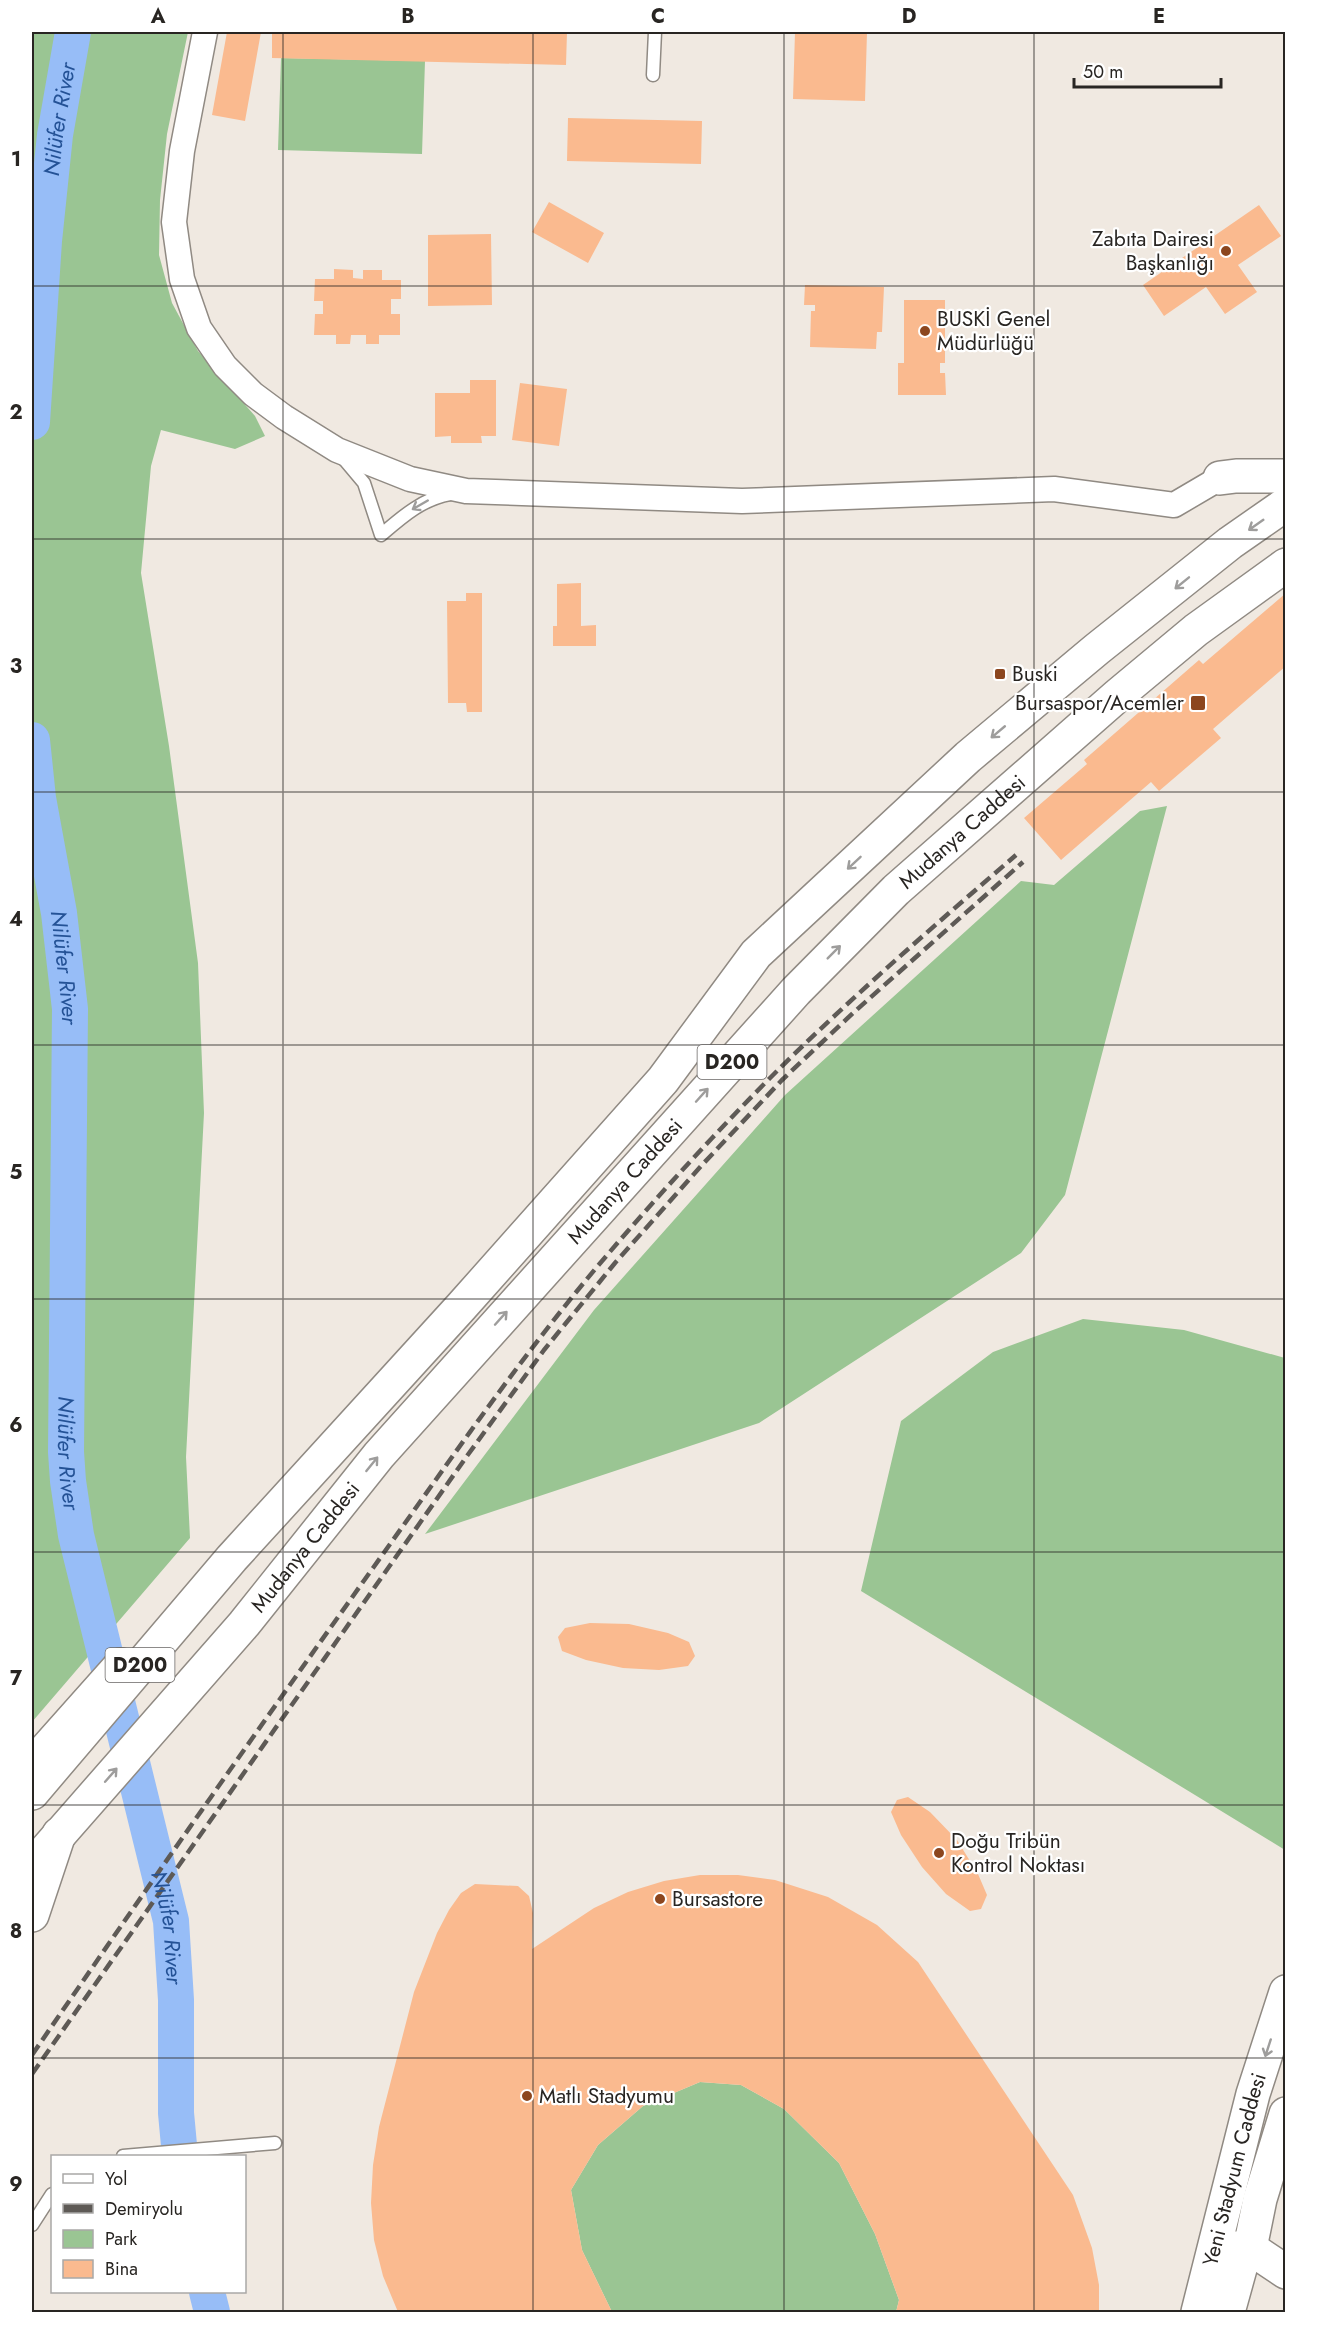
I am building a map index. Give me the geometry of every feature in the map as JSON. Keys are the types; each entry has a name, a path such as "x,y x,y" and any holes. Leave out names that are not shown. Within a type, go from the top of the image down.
{"main road":[{"path":"1220,478 1286,476"},
{"name":"Mudanya Caddesi","path":"37,1774 227,1554 461,1307 663,1080 756,954 968,757 1097,649 1230,543 1286,504"},
{"name":"Mudanya Caddesi","path":"32,1866 244,1624 379,1455 804,982 896,890 1118,695 1196,630 1286,565"},
{"path":"32,1915 65,1827"},
{"name":"Yeni Stadyum Caddesi","path":"1228,2313 1253,2094 1286,1992"},
{"name":"Yeni Stadyum Caddesi","path":"1198,2313 1236,2253 1260,2199 1286,2114"},
{"path":"1260,2199 1269,2231 1286,2263"},
{"path":"1236,2253 1286,2272"},
{"path":"1236,2253 1286,2282"}],"street":[{"path":"205,32 182,151 174,222 182,279 200,327 225,366 253,394 284,417 337,450 410,479 466,491 742,501 1054,489 1174,505 1220,478"}],"lane":[{"path":"653,75 655,32"},
{"path":"337,450 364,483 381,535 408,512 434,497 466,491"},
{"path":"145,2155 274,2143"},
{"path":"32,2225 51,2196"}],"green space":[{"path":"32,32 188,32 167,134 160,200 159,255 172,303 198,351 255,416 265,436 235,449 161,430 151,466 141,573 169,746 198,963 204,1113 186,1457 190,1538 32,1722"},
{"path":"281,58 425,61 422,154 278,150"},
{"path":"1167,806 1065,1195 1021,1253 759,1423 425,1534 594,1310 785,1095 1021,881 1054,885 1140,811"},
{"path":"1083,1319 1184,1330 1285,1358 1285,1850 861,1591 901,1421 993,1352"},
{"path":"700,2082 741,2085 784,2109 839,2163 875,2234 899,2300 896,2312 612,2312 582,2250 571,2190 598,2145 643,2106"}],"building":[{"path":"227,32 261,32 245,121 212,115"},
{"path":"272,32 567,32 566,65 272,58"},
{"path":"795,32 867,32 865,101 793,99"},
{"path":"568,118 702,121 701,164 567,161"},
{"path":"549,202 604,233 588,263 532,232"},
{"name":"Zabıta Dairesi Başkanlığı","path":"1259,205 1281,236 1238,265 1257,292 1225,314 1206,287 1164,316 1143,285"},
{"path":"491,234 492,305 428,306 428,235"},
{"path":"334,269 353,270 353,278 363,279 363,270 382,270 382,280 401,280 401,299 391,299 391,314 400,314 400,335 379,335 379,344 366,344 366,335 351,335 350,344 336,344 336,335 314,335 315,314 323,314 323,301 314,301 315,279 334,279"},
{"path":"805,285 884,287 882,332 877,332 876,349 810,347 811,311 815,311 815,305 804,305"},
{"name":"BUSKİ Genel Müdürlüğü","path":"904,300 945,300 945,363 940,363 940,373 945,373 946,395 898,395 898,363 904,363"},
{"path":"470,380 496,380 496,436 481,436 482,443 451,443 451,436 435,437 435,393 470,393"},
{"path":"520,383 567,389 559,446 512,440"},
{"path":"581,583 581,626 596,625 596,646 553,646 553,626 557,626 557,584"},
{"path":"466,593 482,593 482,712 467,712 466,703 448,703 447,601 466,601"},
{"path":"1286,593 1286,666 1213,729 1221,738 1159,791 1151,782 1061,860 1024,818 1087,764 1084,760 1199,660 1203,664"},
{"path":"590,1623 629,1624 668,1633 689,1642 695,1656 688,1666 659,1670 623,1668 586,1660 562,1651 558,1637 565,1628"},
{"name":"Doğu Tribün Kontrol Noktası","path":"908,1797 930,1812 957,1840 978,1874 987,1895 981,1909 970,1911 946,1894 922,1867 901,1835 891,1812 897,1800"},
{"name":"Matlı Stadyumu","path":"700,1875 738,1875 775,1880 828,1897 877,1925 918,1962 1073,2195 1092,2248 1099,2285 1099,2312 896,2312 899,2300 875,2234 839,2163 784,2109 741,2085 700,2082 643,2106 598,2145 571,2190 582,2250 612,2312 398,2312 383,2276 374,2240 371,2203 373,2165 379,2127 414,1992 437,1933 449,1910 461,1893 475,1884 518,1886 529,1896 533,1913 532,1949 594,1908 628,1892 664,1881"}],"waterway":[{"name":"Nilüfer River","path":"32,422 44,241 55,135 73,32"},
{"name":"Nilüfer River","path":"32,740 38,798 59,913 70,1009 66,1452 68,1481 76,1535 171,1921 176,2000 176,2113 180,2155"},
{"name":"Nilüfer River","path":"207,2293 212,2312"}],"railway":[{"path":"32,2055 458,1448 577,1292 628,1230 778,1070 865,987 1016,855"},
{"path":"32,2074 467,1456 544,1350 615,1263 782,1080 853,1013 1023,862"}],"place":[{"name":"Zabıta Dairesi Başkanlığı","path":"1226,251"},
{"name":"BUSKİ Genel Müdürlüğü","path":"925,331"},
{"name":"Buski","path":"1000,674"},
{"name":"Bursaspor/Acemler","path":"1198,703"},
{"name":"Doğu Tribün Kontrol Noktası","path":"939,1853"},
{"name":"Bursastore","path":"660,1899"},
{"name":"Matlı Stadyumu","path":"527,2096"}]}
